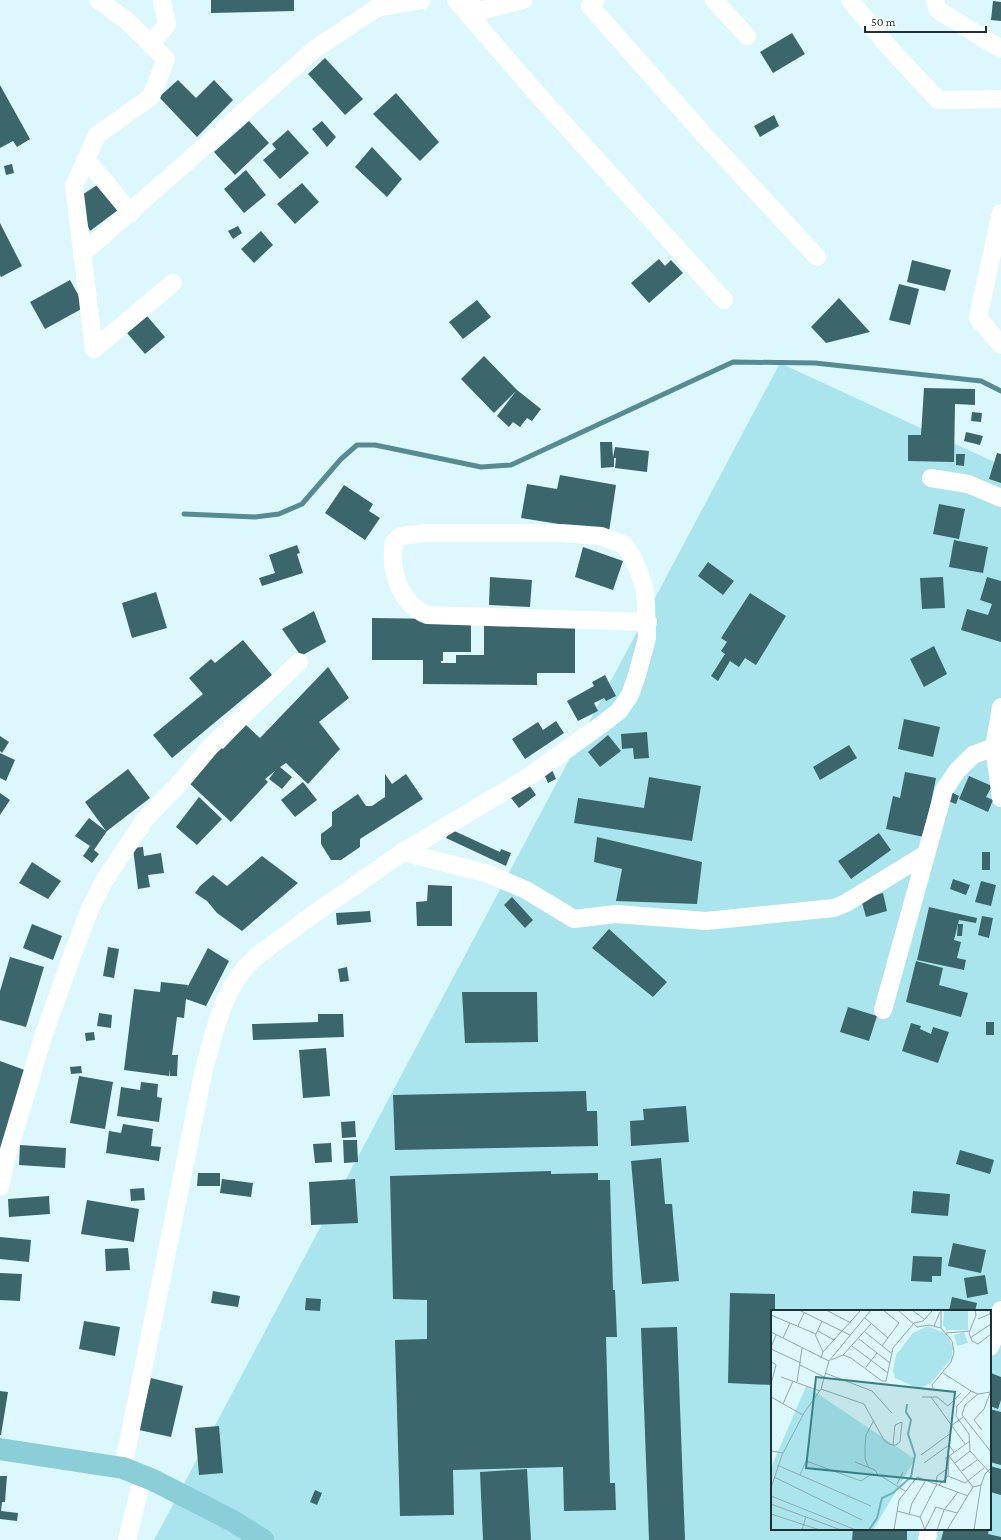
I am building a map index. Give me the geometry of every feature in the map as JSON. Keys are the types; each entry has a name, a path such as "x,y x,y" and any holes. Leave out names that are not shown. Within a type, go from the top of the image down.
{"main road":[{"path":"0,1449 123,1468 233,1521 263,1540"}],"street":[{"path":"98,0 126,20 166,59 151,97 97,135 74,186 94,349 172,283"},
{"path":"150,44 167,25 162,0"},
{"path":"82,254 131,213 315,49 378,3 422,0"},
{"path":"456,0 538,95 724,300"},
{"path":"459,0 480,11 523,0"},
{"path":"596,0 590,6 705,136 817,257"},
{"path":"714,0 746,36"},
{"path":"850,0 887,45 938,100 1001,99"},
{"path":"935,0 938,10 1001,49"},
{"path":"86,159 131,213"},
{"path":"1001,213 978,318 1001,345"},
{"path":"931,478 968,484 1001,498"},
{"path":"123,1468 204,1069 228,992 245,967 257,956 311,916 402,852 530,776 605,722 619,710 630,695 639,669 647,638 648,622 644,587 632,556 624,545 601,536 561,533 426,533 402,536 394,542 392,551 401,591 410,606 426,615 648,622"},
{"path":"0,1187 5,1163 43,1037 79,938 104,881 146,818 179,784 210,747 299,662"},
{"path":"1001,707 994,748 1001,798"},
{"path":"884,1010 944,790 957,771 973,755 994,748"},
{"path":"402,852 489,874 526,890 574,919 616,914 706,921 834,908 846,903 926,854"},
{"path":"991,1344 998,1326 1001,1310"},
{"path":"127,1540 142,1476"},
{"path":"927,1540 929,1530"}],"shaded area":[{"path":"780,363 1001,465 1001,1540 154,1540"}],"building":[{"path":"211,0 294,0 294,11 211,13"},
{"path":"993,1 1001,2 1001,21 991,20"},
{"path":"792,33 805,54 773,73 760,52"},
{"path":"325,58 363,99 345,115 308,74"},
{"path":"178,80 196,98 214,80 233,100 197,137 159,97"},
{"path":"0,85 30,139 17,147 13,141 0,148"},
{"path":"396,93 439,142 420,161 373,114"},
{"path":"774,115 779,126 760,137 754,126"},
{"path":"249,121 269,143 235,175 214,152"},
{"path":"322,121 336,137 327,147 312,129"},
{"path":"288,130 309,153 280,179 263,160 276,149 272,144"},
{"path":"372,147 402,179 387,197 355,167"},
{"path":"12,164 14,173 6,175 4,166"},
{"path":"246,170 266,195 244,213 224,189"},
{"path":"302,183 319,202 295,224 277,204"},
{"path":"97,185 118,210 90,231 76,199"},
{"path":"0,223 22,266 1,277 0,275"},
{"path":"238,226 242,233 233,239 228,231"},
{"path":"261,231 273,245 254,263 241,249"},
{"path":"659,259 665,266 671,260 683,273 649,303 631,283"},
{"path":"912,260 951,270 945,291 907,282"},
{"path":"70,280 85,307 45,329 30,302"},
{"path":"899,284 919,289 910,325 889,320"},
{"path":"839,298 870,332 826,343 811,327"},
{"path":"477,300 491,317 463,339 449,322"},
{"path":"147,316 165,337 145,354 127,333"},
{"path":"484,356 517,390 541,409 532,421 527,418 520,427 513,422 509,427 497,416 516,391 494,413 461,379"},
{"path":"924,388 975,389 975,405 955,404 954,462 908,461 908,435 921,435"},
{"path":"972,412 982,413 981,422 971,421"},
{"path":"966,432 983,436 980,445 964,441"},
{"path":"600,442 612,442 613,457 615,447 649,451 647,472 615,468 616,458 614,458 614,467 601,468"},
{"path":"997,453 1001,454 1001,483 989,479"},
{"path":"956,454 965,454 964,466 956,465"},
{"path":"560,475 616,485 609,532 521,518 527,484 557,489"},
{"path":"344,485 373,504 369,511 380,518 365,540 325,513"},
{"path":"939,504 965,509 959,539 933,534"},
{"path":"954,540 988,547 983,573 949,567"},
{"path":"297,545 300,553 297,554 303,573 262,586 259,578 275,573 269,555"},
{"path":"583,547 623,561 613,590 575,577"},
{"path":"708,562 734,581 723,595 698,576"},
{"path":"490,577 532,580 530,607 489,605"},
{"path":"943,577 945,608 922,609 920,578"},
{"path":"987,577 1001,581 1001,642 961,630 967,609 988,615 992,604 980,600"},
{"path":"156,592 167,628 132,638 122,603"},
{"path":"750,593 786,616 756,665 745,658 739,667 730,661 718,681 711,676 725,654 721,651 727,642 721,638"},
{"path":"314,611 326,642 301,656 282,629"},
{"path":"372,618 443,619 471,623 471,652 443,652 443,661 441,661 441,663 456,663 456,655 484,655 484,624 575,625 575,673 537,673 537,685 423,684 423,660 372,660"},
{"path":"243,640 272,675 172,758 153,735 203,694 189,678 211,659 215,663"},
{"path":"934,646 947,674 924,687 910,659"},
{"path":"328,667 349,698 319,722 340,749 308,784 286,763 280,767 292,777 282,789 269,779 275,771 265,779 268,782 231,822 187,781 219,746 223,749 246,725 260,738"},
{"path":"605,675 616,696 606,701 604,698 594,703 598,711 578,721 567,701 594,686 592,682"},
{"path":"904,719 940,727 933,757 898,749"},
{"path":"556,721 564,733 525,759 512,739 538,722 543,730"},
{"path":"647,732 649,758 634,759 633,748 622,749 621,734"},
{"path":"608,735 621,751 600,767 588,752"},
{"path":"0,736 9,742 2,753 0,751"},
{"path":"849,745 857,758 820,780 813,767"},
{"path":"0,753 15,760 6,781 0,778"},
{"path":"128,769 150,798 107,831 94,850 99,854 92,863 83,856 90,846 75,836 89,818 106,831 85,802"},
{"path":"552,770 556,779 548,783 544,774"},
{"path":"905,772 936,778 924,837 886,829 893,796 900,798"},
{"path":"385,774 392,784 406,774 423,799 360,839 360,847 341,860 331,860 321,844 321,834 332,826 332,812 358,794 366,806 372,806 385,797"},
{"path":"969,776 992,786 986,797 993,800 988,812 959,799"},
{"path":"649,777 701,786 692,841 574,823 578,798 644,808"},
{"path":"303,782 317,800 295,817 281,800"},
{"path":"529,785 536,795 519,808 511,798"},
{"path":"951,792 959,796 956,804 948,801"},
{"path":"0,793 10,800 0,815"},
{"path":"199,797 222,819 197,845 176,827"},
{"path":"450,829 500,852 501,849 511,853 506,866 446,838"},
{"path":"879,833 891,850 851,879 838,861"},
{"path":"597,837 702,862 697,904 616,901 622,869 594,862"},
{"path":"143,847 144,856 161,853 164,873 148,875 150,887 138,889 133,848"},
{"path":"982,852 990,852 990,870 982,870"},
{"path":"262,856 298,883 242,931 217,913 207,901 195,893 200,886 213,875 227,886"},
{"path":"32,862 61,881 48,899 19,883"},
{"path":"953,879 970,885 966,895 950,889"},
{"path":"981,881 996,885 991,906 975,902"},
{"path":"428,885 452,886 452,926 417,926 416,902 427,901"},
{"path":"883,893 887,911 866,917 861,899"},
{"path":"512,897 533,920 525,928 504,905"},
{"path":"929,907 977,918 976,923 959,920 954,940 961,942 957,958 966,960 964,970 917,960"},
{"path":"370,911 371,922 337,925 336,913"},
{"path":"982,916 993,918 989,938 978,935"},
{"path":"32,924 62,936 53,960 23,948"},
{"path":"958,924 963,924 962,936 957,936"},
{"path":"609,929 667,982 653,997 592,948"},
{"path":"108,947 119,949 114,978 103,976"},
{"path":"208,948 229,961 206,1006 186,999 184,1018 177,1017 172,1055 178,1055 177,1076 170,1076 170,1070 169,1076 124,1070 134,989 160,992 161,982 188,985 187,988"},
{"path":"10,957 44,967 26,1027 0,1020 0,991"},
{"path":"916,961 943,968 939,985 968,993 961,1017 906,1002"},
{"path":"347,967 349,981 340,982 338,969"},
{"path":"462,992 537,992 538,1042 465,1043"},
{"path":"848,1007 877,1016 869,1041 840,1032"},
{"path":"99,1013 112,1015 111,1028 97,1026"},
{"path":"318,1014 343,1014 344,1037 253,1040 252,1024 318,1022"},
{"path":"986,1022 994,1022 994,1035 986,1035"},
{"path":"911,1023 921,1026 920,1029 931,1034 933,1027 949,1032 938,1063 902,1051"},
{"path":"94,1032 95,1040 86,1041 85,1033"},
{"path":"326,1048 330,1096 303,1098 299,1050"},
{"path":"0,1061 30,1072 0,1162"},
{"path":"81,1066 82,1073 71,1074 70,1067"},
{"path":"79,1076 113,1082 105,1129 70,1123"},
{"path":"141,1082 158,1084 157,1097 162,1098 159,1122 117,1116 121,1087 140,1090"},
{"path":"586,1091 587,1111 597,1111 598,1146 395,1150 393,1095"},
{"path":"686,1106 689,1142 631,1146 630,1121 644,1120 643,1109"},
{"path":"355,1121 356,1137 342,1138 341,1122"},
{"path":"123,1124 153,1129 151,1146 161,1147 159,1161 106,1153 109,1131 121,1133"},
{"path":"343,1140 357,1140 358,1162 344,1163"},
{"path":"331,1143 332,1162 315,1163 313,1144"},
{"path":"20,1145 66,1148 65,1168 19,1165"},
{"path":"960,1150 994,1160 990,1174 956,1164"},
{"path":"661,1158 665,1204 672,1204 679,1281 642,1284 631,1161"},
{"path":"551,1171 551,1174 598,1173 598,1180 610,1180 613,1290 615,1290 617,1337 606,1337 610,1483 615,1483 616,1510 564,1511 563,1467 453,1470 454,1515 400,1516 395,1340 427,1339 427,1300 393,1299 390,1176"},
{"path":"198,1173 220,1173 220,1186 197,1186"},
{"path":"222,1179 253,1183 251,1197 220,1193"},
{"path":"355,1179 358,1223 311,1225 309,1182"},
{"path":"144,1188 145,1200 131,1201 130,1189"},
{"path":"913,1191 950,1194 948,1216 911,1213"},
{"path":"49,1196 50,1214 9,1217 8,1199"},
{"path":"87,1200 139,1209 134,1242 81,1234"},
{"path":"0,1237 31,1240 29,1262 0,1259"},
{"path":"953,1243 986,1250 981,1273 948,1266"},
{"path":"128,1248 130,1270 106,1271 105,1249"},
{"path":"913,1256 942,1257 941,1276 932,1276 932,1282 911,1281"},
{"path":"0,1273 22,1274 20,1301 0,1300"},
{"path":"985,1275 988,1294 967,1298 964,1278"},
{"path":"213,1291 240,1296 238,1307 211,1303"},
{"path":"730,1293 775,1294 775,1310 771,1310 771,1385 728,1383"},
{"path":"952,1297 977,1303 975,1310 949,1310"},
{"path":"306,1298 321,1299 320,1311 305,1310"},
{"path":"84,1321 120,1327 115,1356 79,1349"},
{"path":"677,1327 685,1540 649,1540 641,1328"},
{"path":"991,1373 1001,1377 1001,1400 998,1409 991,1406"},
{"path":"151,1378 183,1386 171,1437 139,1430"},
{"path":"0,1391 8,1392 1,1435 0,1435"},
{"path":"991,1409 1001,1412 1001,1465 991,1462"},
{"path":"219,1426 223,1473 199,1475 195,1428"},
{"path":"991,1466 1001,1469 1001,1495 991,1492"},
{"path":"527,1469 531,1540 483,1540 480,1472"},
{"path":"0,1476 7,1476 5,1502 2,1502 1,1511 18,1513 17,1521 0,1519"},
{"path":"315,1490 322,1493 317,1505 310,1502"},
{"path":"853,1530 907,1530 907,1540 852,1540"},
{"path":"944,1530 989,1530 988,1534 1001,1537 1001,1540 941,1540"}],"waterway":[{"path":"184,514 255,517 279,514 302,504 341,459 357,445 375,445 481,467 511,465 733,362 815,363 981,381 1001,391"}]}
